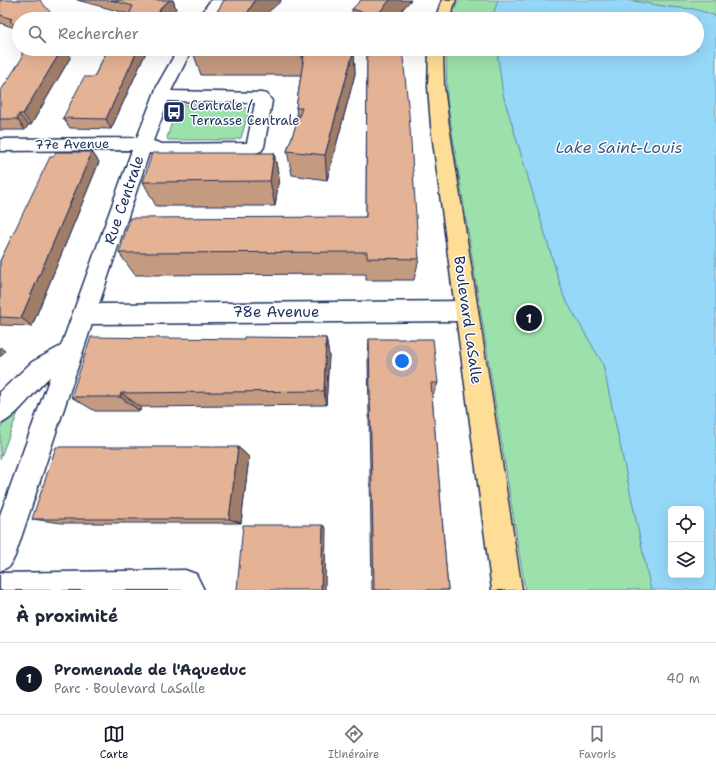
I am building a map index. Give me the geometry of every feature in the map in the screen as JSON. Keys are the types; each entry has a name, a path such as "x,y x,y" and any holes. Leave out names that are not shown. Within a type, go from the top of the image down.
{"main road":[{"path":"445,12 449,0"},
{"name":"Boulevard LaSalle","path":"436,56 436,87 440,126 507,590"}],"street":[{"path":"209,12 218,0"},
{"name":"Rue Centrale","path":"0,556 143,144 161,96 181,56"},
{"name":"77e Avenue","path":"0,145 143,144 161,150 248,150 254,149 256,146 264,101 261,98 161,96"},
{"name":"78e Avenue","path":"85,314 467,312"},
{"path":"0,411 36,372 52,360 71,353"},
{"path":"0,588 184,586 189,590"}],"green space":[{"path":"459,0 498,0 494,12 453,12"},
{"path":"627,0 716,0 716,16 694,9 668,7"},
{"path":"446,56 498,56 503,94 564,297 603,364 651,590 525,590 447,100"},
{"path":"184,105 237,105 246,108 249,111 241,138 233,140 168,140 167,138 172,121 178,121 180,115 174,114 176,110"},
{"path":"19,410 0,459 0,428 14,412"}],"water":[{"name":"Lake Saint-Louis","path":"498,0 627,0 668,7 694,9 703,12 494,12"},
{"name":"Lake Saint-Louis","path":"704,12 716,16 716,590 651,590 603,364 564,297 503,94 498,56 704,56"}],"building":[{"path":"0,0 40,0 50,12 12,12 12,19 0,15"},
{"path":"111,0 170,0 161,7 159,12 130,12 133,6"},
{"path":"224,0 255,0 248,12 217,12"},
{"path":"361,0 390,0 380,12 362,12 352,9"},
{"path":"22,56 58,56 23,114 19,114 17,119 0,119 0,92"},
{"path":"104,56 135,56 106,119 63,118 84,77 94,77"},
{"path":"304,56 352,56 325,155 287,151 302,108 296,108"},
{"path":"367,56 403,56 409,114 419,259 367,258 367,252 119,253 130,218 366,217"},
{"path":"56,152 92,152 21,318 0,317 0,261 50,157 53,157"},
{"path":"152,153 274,153 270,181 143,182"},
{"path":"91,337 244,339 244,337 326,338 324,391 121,393 120,397 71,397"},
{"path":"369,339 433,339 438,383 431,383 448,590 374,590"},
{"path":"56,447 238,447 229,519 32,519"},
{"path":"243,525 323,525 321,590 237,590"}],"place":[{"name":"Centrale / Terrasse Centrale","path":"174,112"},
{"name":"Promenade de l'Aqueduc","path":"529,318"}]}
